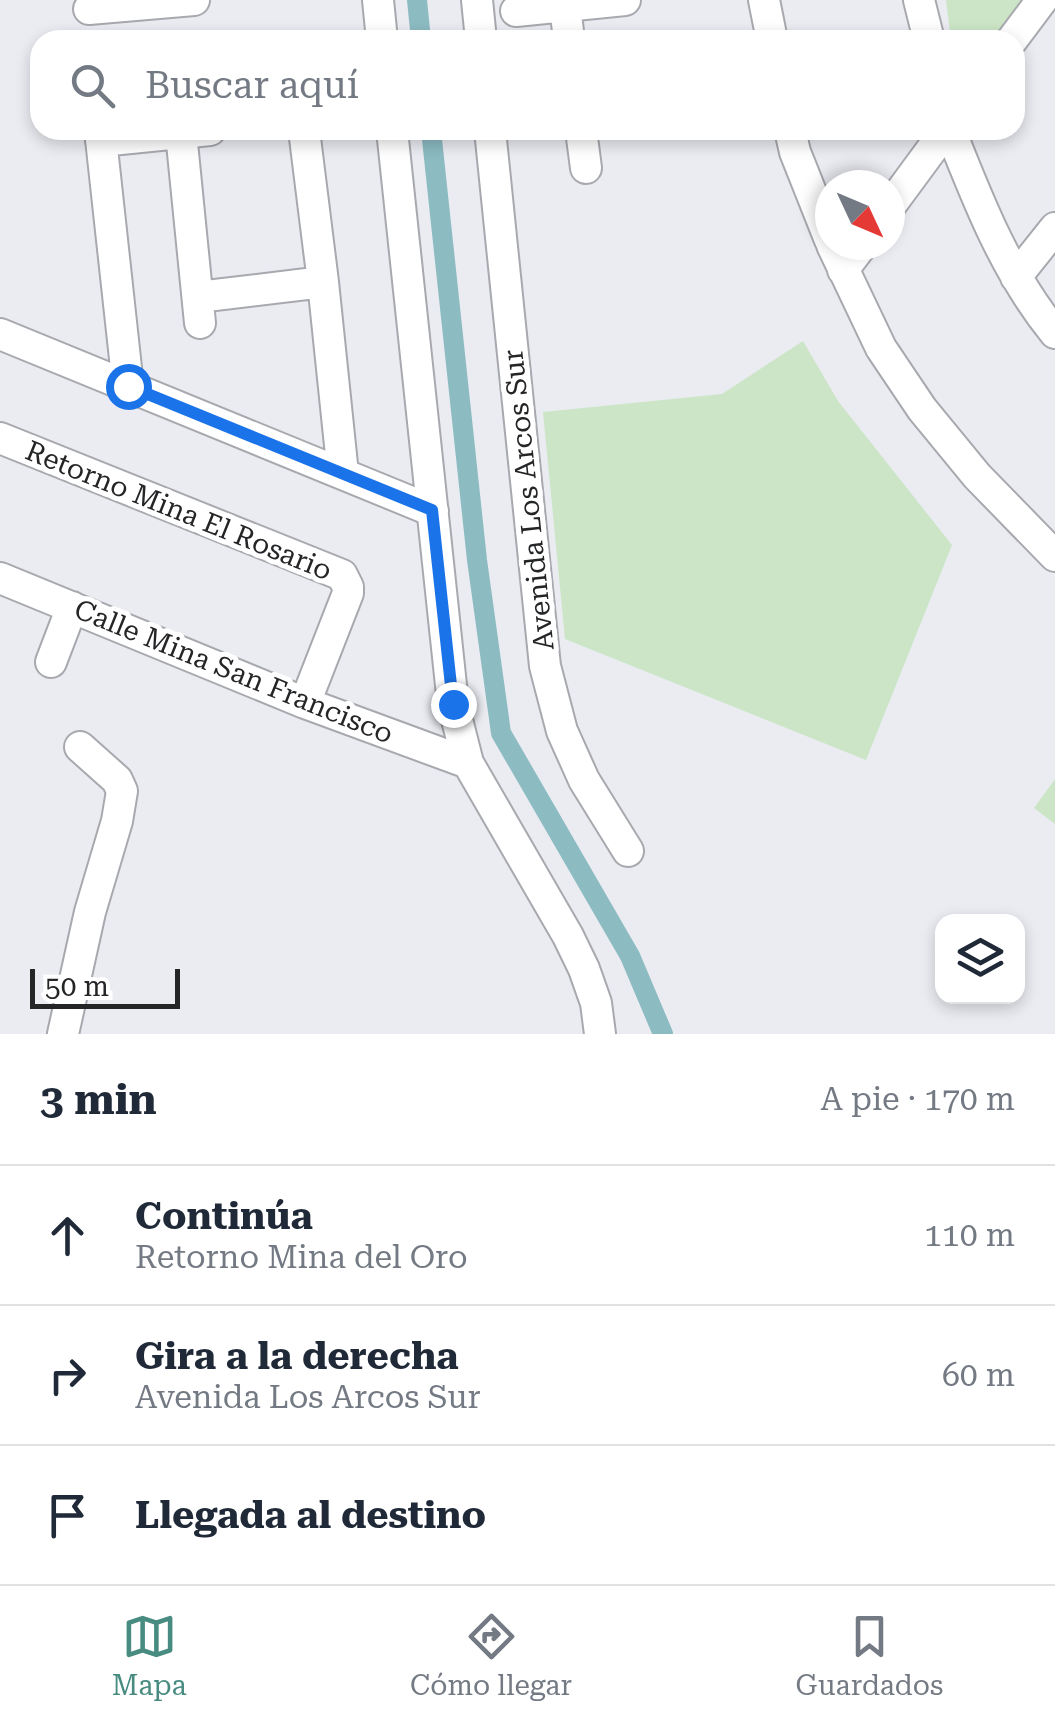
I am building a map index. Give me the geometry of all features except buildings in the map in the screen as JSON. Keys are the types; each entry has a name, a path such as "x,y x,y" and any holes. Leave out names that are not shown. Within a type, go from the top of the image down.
{"street":[{"path":"89,16 194,0"},
{"path":"378,0 381,30"},
{"path":"477,0 480,30"},
{"path":"516,12 626,0"},
{"path":"764,0 770,30"},
{"path":"919,0 926,30"},
{"path":"1020,30 1042,0"},
{"path":"565,6 568,30"},
{"path":"100,140 128,386"},
{"path":"196,140 199,310 323,282"},
{"path":"305,140 343,474"},
{"path":"393,140 453,704 468,763 584,968 596,1002 600,1034"},
{"name":"Avenida Los Arcos Sur","path":"491,140 544,666 562,731 584,780 628,850"},
{"path":"586,168 590,140"},
{"path":"792,140 815,202"},
{"path":"905,186 940,140"},
{"path":"952,140 981,209 1016,277 1055,334"},
{"path":"1016,277 1055,228"},
{"path":"839,260 881,348 922,408 977,476 1055,556"},
{"path":"0,334 432,510"},
{"name":"Retorno Mina El Rosario","path":"0,438 342,575 348,593 305,703"},
{"name":"Calle Mina San Francisco","path":"0,578 305,703 468,763"},
{"path":"51,662 72,607"},
{"path":"63,1034 122,791 117,780 80,747"}],"green space":[{"path":"946,0 1029,0 1007,30 950,30"},
{"path":"803,341 838,401 952,545 866,760 565,639 543,412 722,394"},
{"path":"1055,779 1055,824 1034,808"}],"waterway":[{"path":"417,0 420,30"},
{"path":"432,140 477,560 501,733 630,956 663,1034"}],"route":[{"path":"128,386 432,510 453,704"}]}
